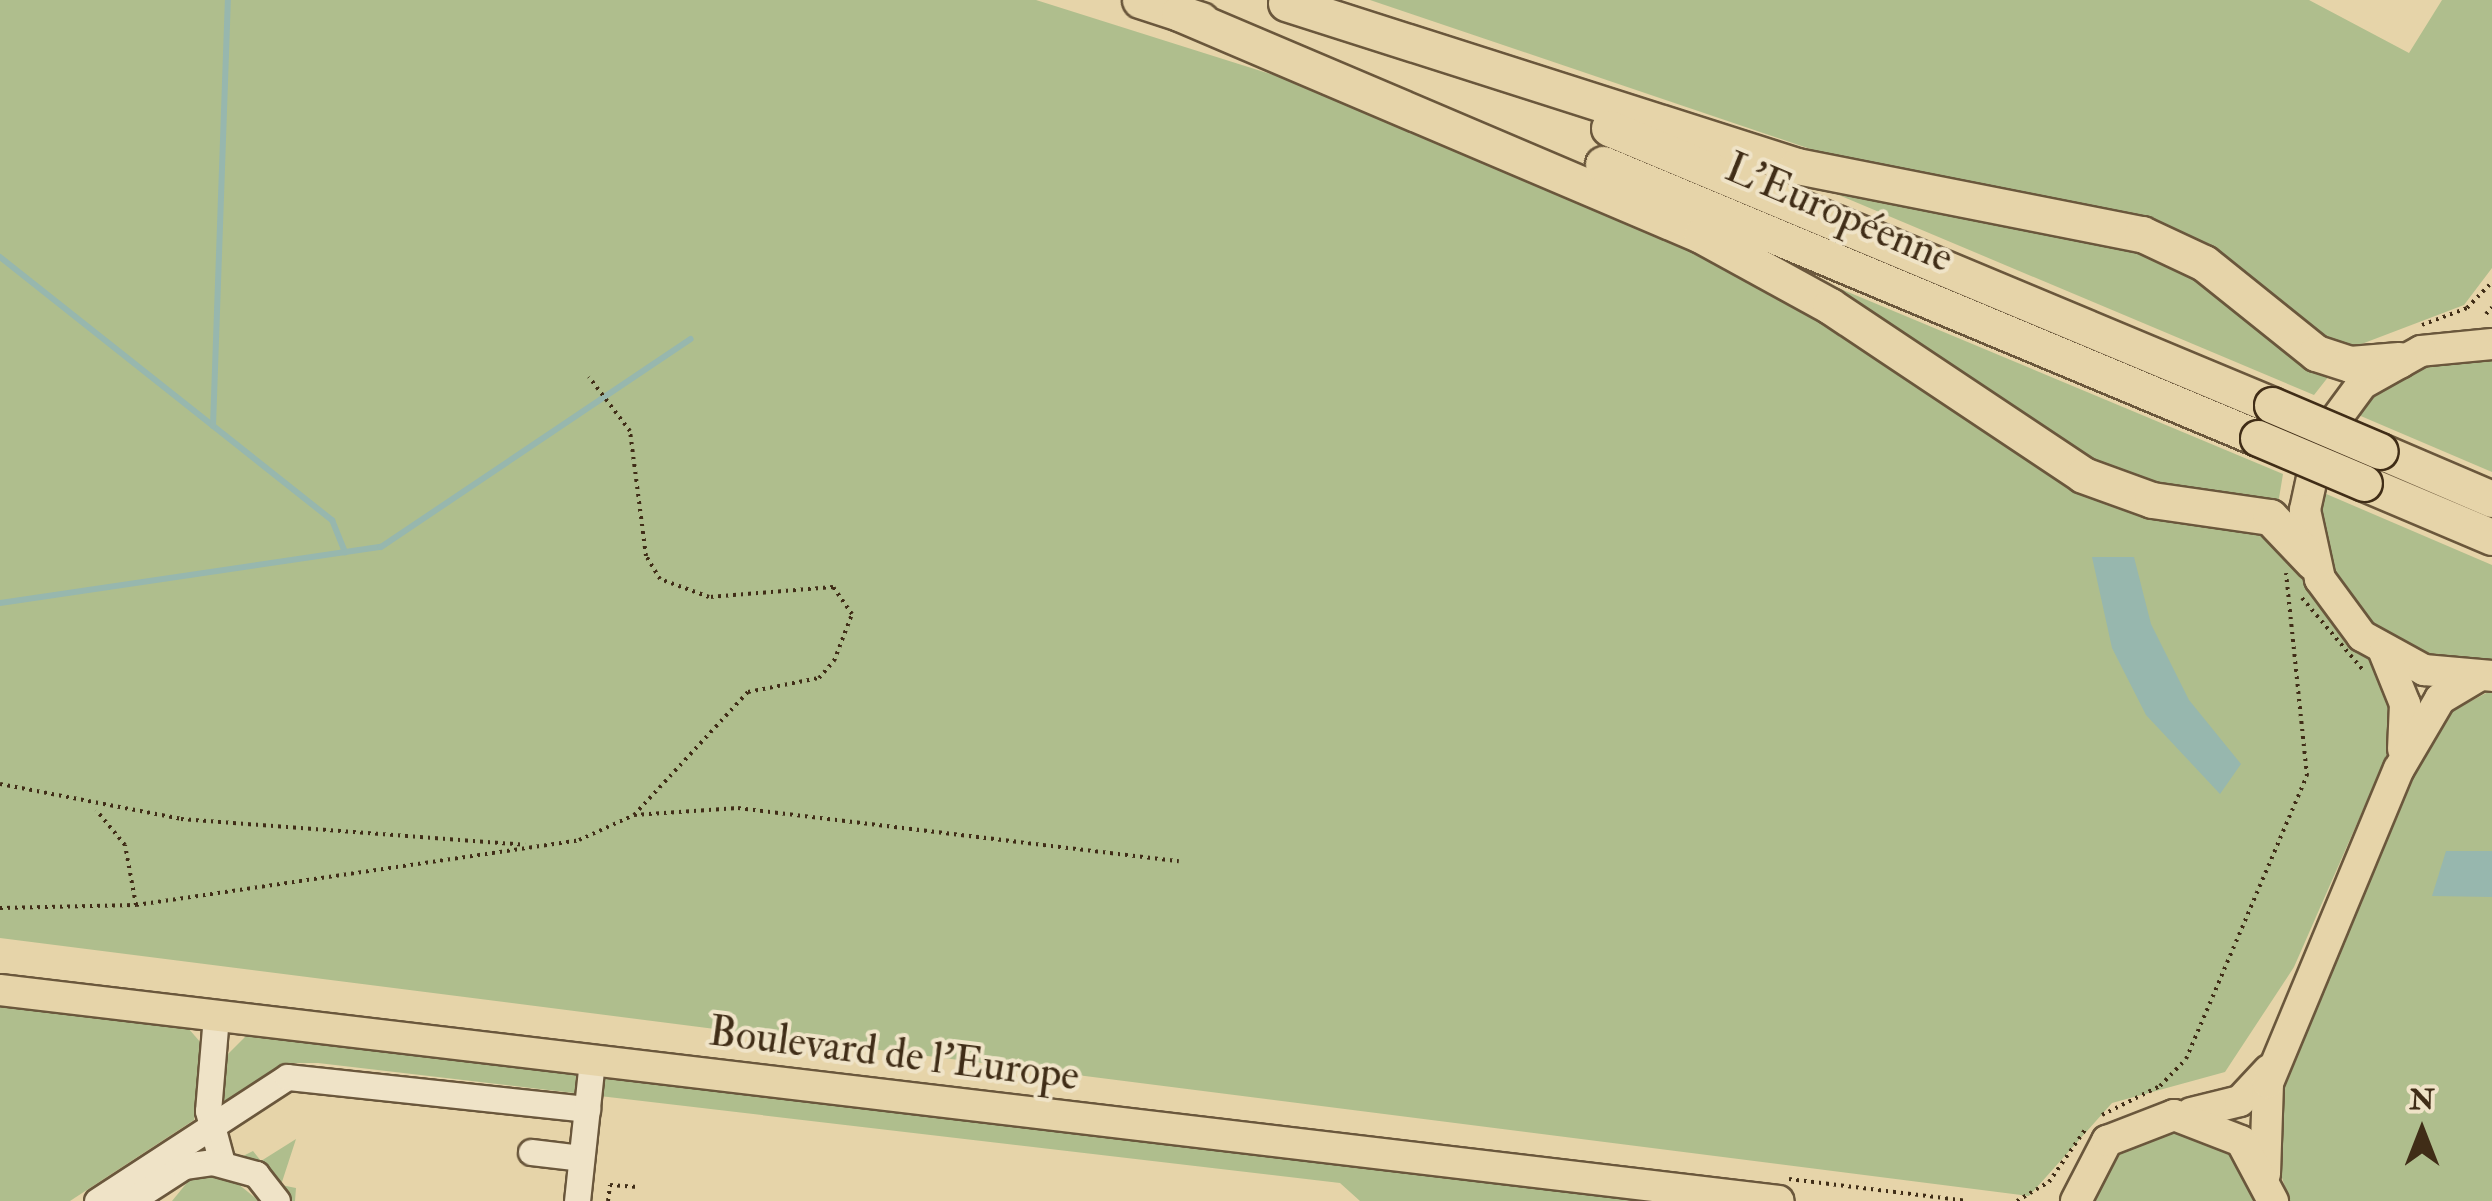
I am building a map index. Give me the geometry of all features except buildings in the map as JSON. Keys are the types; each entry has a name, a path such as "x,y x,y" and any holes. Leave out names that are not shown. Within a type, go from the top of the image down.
{"highway":[{"name":"L'Européenne","path":"1140,0 1567,150 2492,537"},
{"name":"L'Européenne","path":"1283,1 2272,405 2492,499"},
{"path":"1283,1 1797,166 2142,234 2204,263 2316,353 2350,364 2399,360"},
{"path":"1179,12 1713,240 1830,306 2083,474 2152,500 2270,517 2300,563"}],"main road":[{"path":"2478,329 2399,360 2350,397 2316,449 2305,501 2300,563 2343,617 2384,652 2433,673 2485,677"},
{"path":"2384,652 2405,704 2399,768"},
{"path":"2269,1187 2262,1100 2399,768 2440,699 2485,677"},
{"name":"Boulevard de l'Europe","path":"0,990 1778,1201"},
{"path":"2058,1201 2080,1188 2120,1131 2174,1114 2240,1101 2280,1050"},
{"path":"2174,1114 2228,1130 2269,1187"}],"lane":[{"path":"216,1016 209,1126 222,1163"},
{"path":"577,1201 592,1061"},
{"path":"96,1201 209,1126 298,1076 587,1109"},
{"path":"531,1152 582,1158"},
{"path":"130,1201 184,1166 222,1163 256,1174 276,1201"}],"path":[{"path":"2478,329 2492,282"},
{"path":"2478,329 2492,307"},
{"path":"0,908 136,905 580,840 634,814 748,692 818,678 845,648 852,614 833,587 709,597 660,579 646,556 630,432 589,377"},
{"path":"2018,1201 2048,1182 2082,1130 2160,1086 2186,1059 2307,776 2300,563"},
{"path":"0,784 92,807 532,846"},
{"path":"92,807 125,846 136,905"},
{"path":"634,814 738,808 1179,861"},
{"path":"608,1201 610,1186 638,1187"}],"green space":[{"path":"0,0 1036,0 1280,77 1624,208 1820,312 2064,477 2257,521 2393,687 2398,730 2294,967 2225,1072 2112,1103 2029,1196 0,938"},
{"path":"1370,0 2309,0 2409,53 2442,0 2492,0 2492,268 2464,305 2351,348 2314,395 1834,193 1840,159"},
{"path":"1762,256 2283,474 2277,510 2097,470"},
{"path":"2492,357 2492,472 2349,411 2413,366"},
{"path":"2317,490 2492,565 2492,664 2404,651 2361,620 2334,582"},
{"path":"2492,690 2492,1201 2290,1201 2270,1143 2271,1101 2437,719"},
{"path":"0,1004 182,1021 201,1043 194,1120 70,1201 0,1201"},
{"path":"249,1033 1687,1201 1360,1201 1340,1183 318,1063 288,1063 218,1106 225,1057"},
{"path":"2169,1126 2225,1144 2259,1201 2087,1201 2109,1154"},
{"path":"296,1139 281,1185 296,1188 295,1201 285,1201 270,1174 243,1156 253,1151 261,1161"},
{"path":"215,1177 237,1183 259,1201 172,1201 190,1179"}],"water":[{"path":"2092,557 2134,557 2151,624 2189,700 2241,764 2220,794 2146,715 2112,648"},
{"path":"2446,851 2492,851 2492,897 2432,896"}],"waterway":[{"path":"213,426 228,0"},
{"path":"0,257 332,520 345,552"},
{"path":"0,603 381,547 691,339"}]}
